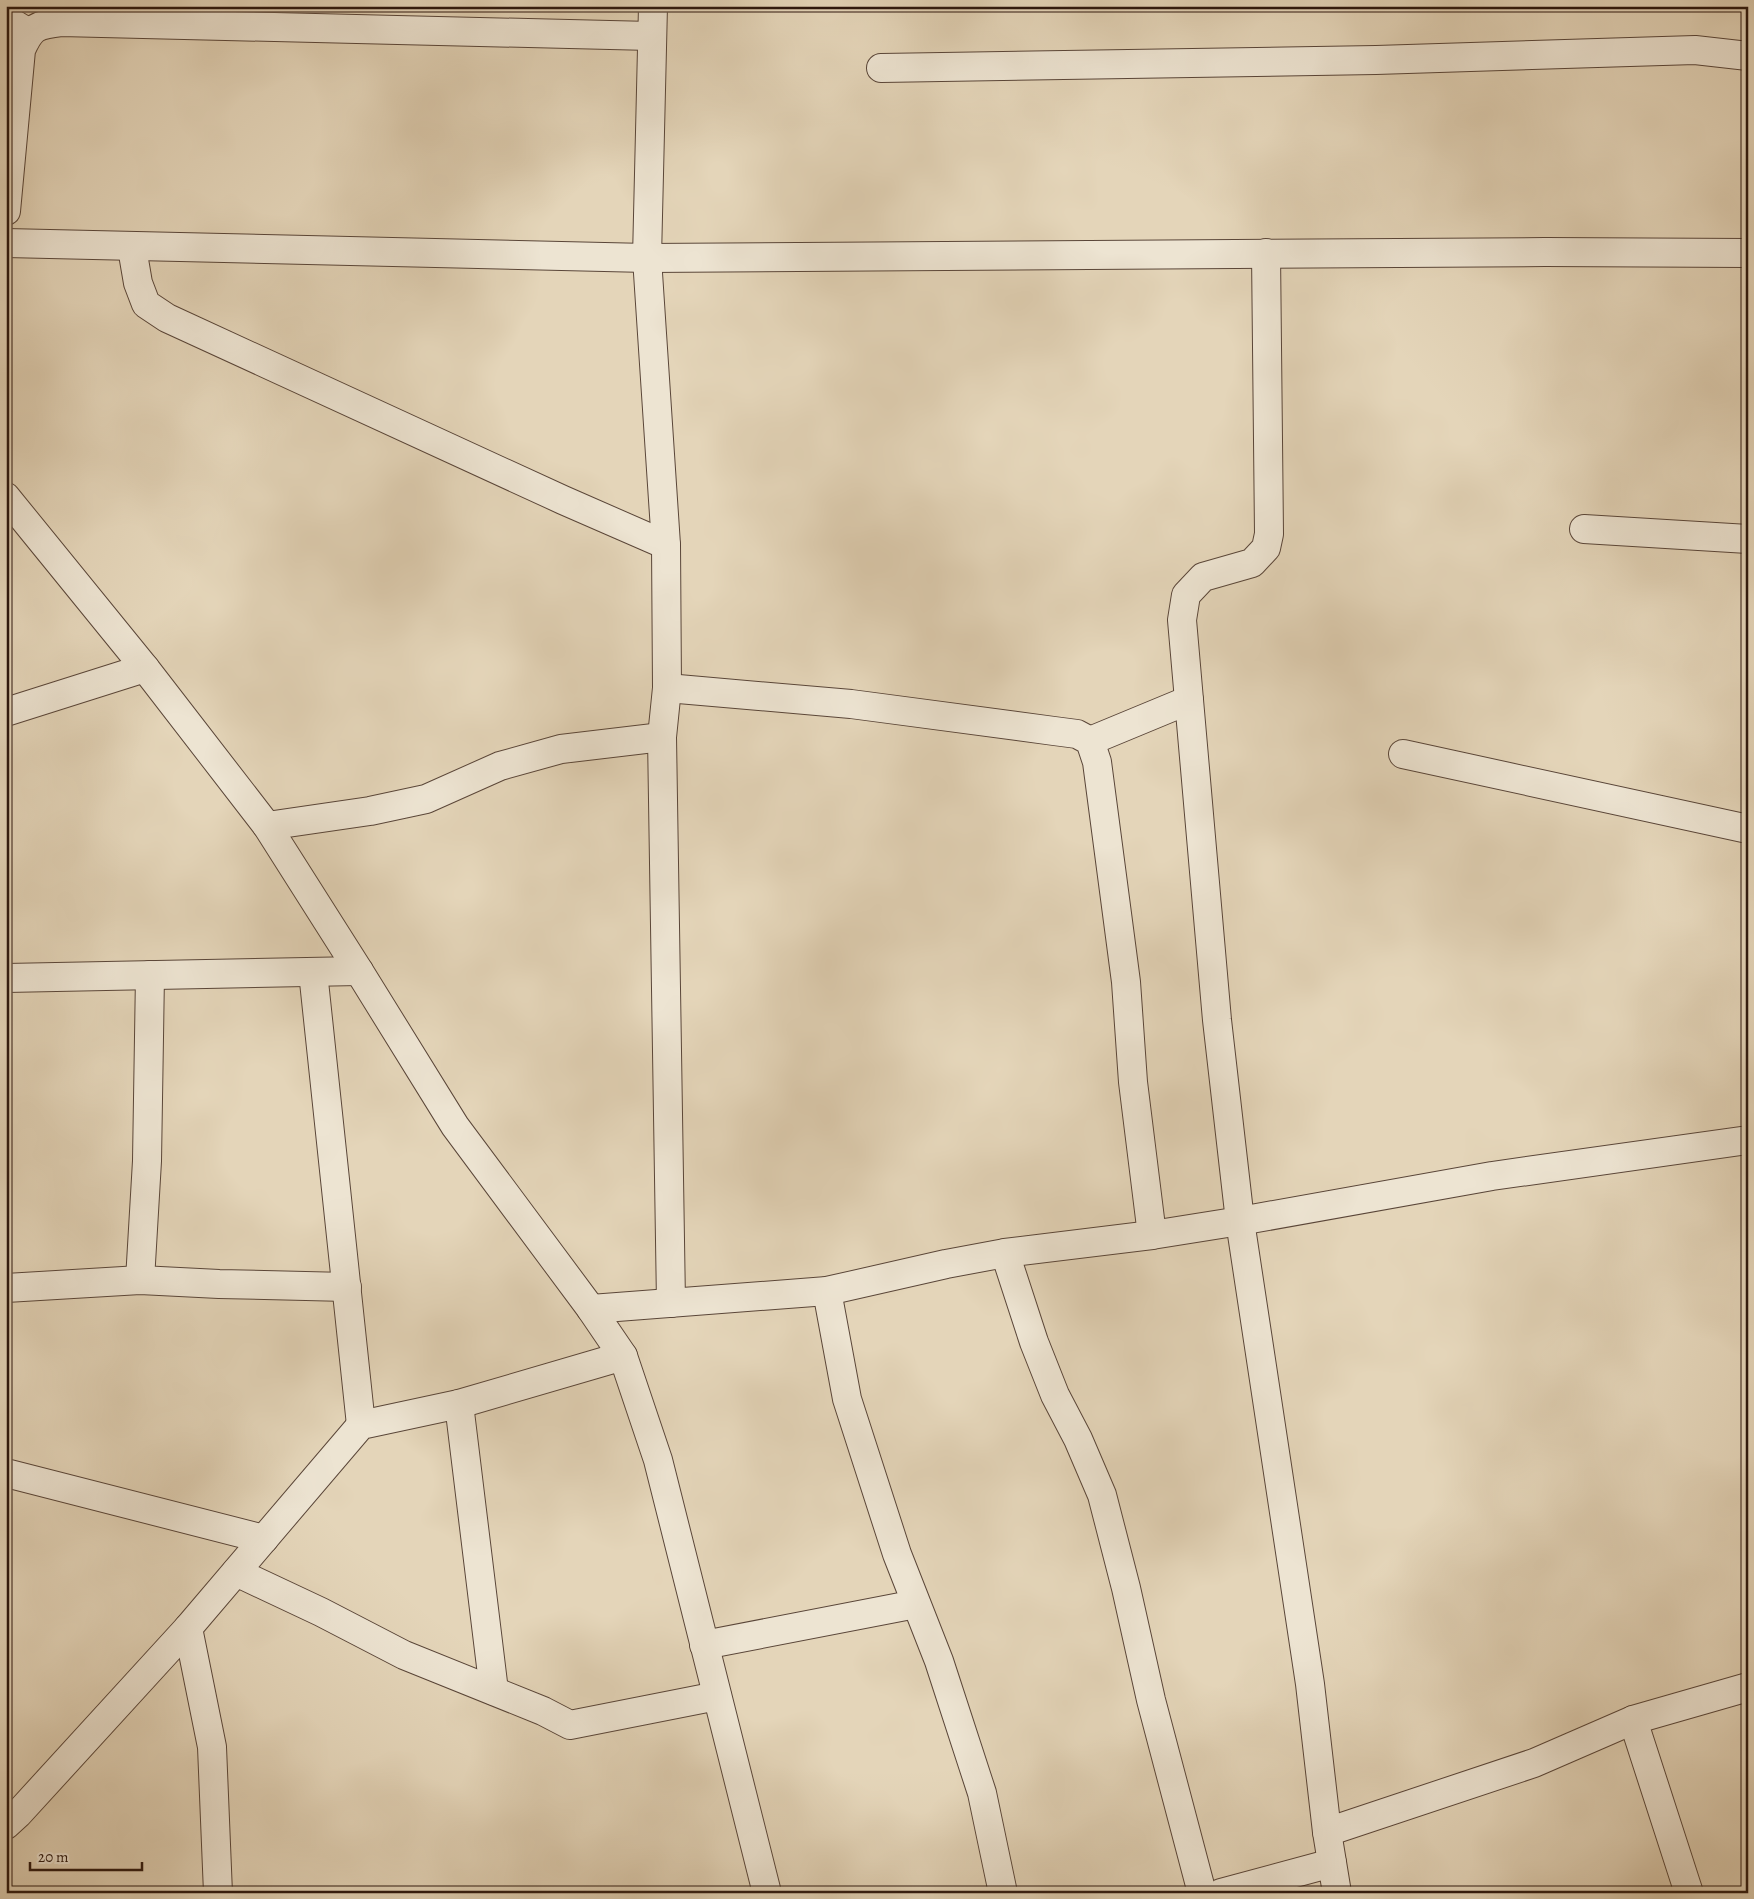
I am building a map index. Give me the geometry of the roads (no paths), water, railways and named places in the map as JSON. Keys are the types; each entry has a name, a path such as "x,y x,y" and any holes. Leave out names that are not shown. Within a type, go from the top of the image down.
{"street":[{"path":"653,6 647,258 666,545 667,688 662,737 671,1303"},
{"path":"6,19 29,33"},
{"path":"6,211 21,50 29,33 44,24 61,22 651,36"},
{"path":"881,68 1366,60 1695,50 1748,56"},
{"path":"6,243 132,248 647,258 1122,256 1266,253 1748,253"},
{"path":"132,248 138,283 146,304 167,318 563,500 666,545"},
{"path":"1266,253 1269,534 1266,548 1252,563 1203,577 1186,595 1182,620 1217,1020 1240,1221 1310,1684 1327,1832 1337,1893"},
{"path":"6,497 145,668 267,826 455,1126 591,1309 623,1356 658,1460 767,1893"},
{"path":"1584,529 1748,539"},
{"path":"6,712 145,668"},
{"path":"667,688 851,704 1077,734 1090,741 1097,762 1126,982 1133,1082 1152,1235"},
{"path":"1090,741 1189,700"},
{"path":"267,826 370,811 426,799 500,766 561,750 662,737"},
{"path":"1403,754 1748,829"},
{"path":"6,978 359,971"},
{"path":"313,972 361,1425"},
{"path":"140,1280 146,1161 150,975"},
{"path":"591,1309 826,1291 1005,1253 1152,1235 1492,1176 1748,1140"},
{"path":"1005,1253 1034,1342 1055,1395 1078,1439 1102,1495 1126,1588 1151,1700 1202,1893"},
{"path":"6,1288 140,1280 347,1287"},
{"path":"826,1291 848,1398 897,1554 939,1661 982,1793 1003,1893"},
{"path":"6,1825 188,1628 361,1425 459,1404 623,1356"},
{"path":"459,1404 494,1691"},
{"path":"6,1473 264,1539"},
{"path":"236,1572 321,1612 404,1655 542,1710 570,1725 717,1696"},
{"path":"704,1645 916,1604"},
{"path":"188,1628 212,1747 218,1893"},
{"path":"1327,1832 1534,1763 1633,1720 1748,1687"},
{"path":"1633,1720 1689,1893"},
{"path":"1221,1893 1332,1863"}]}
